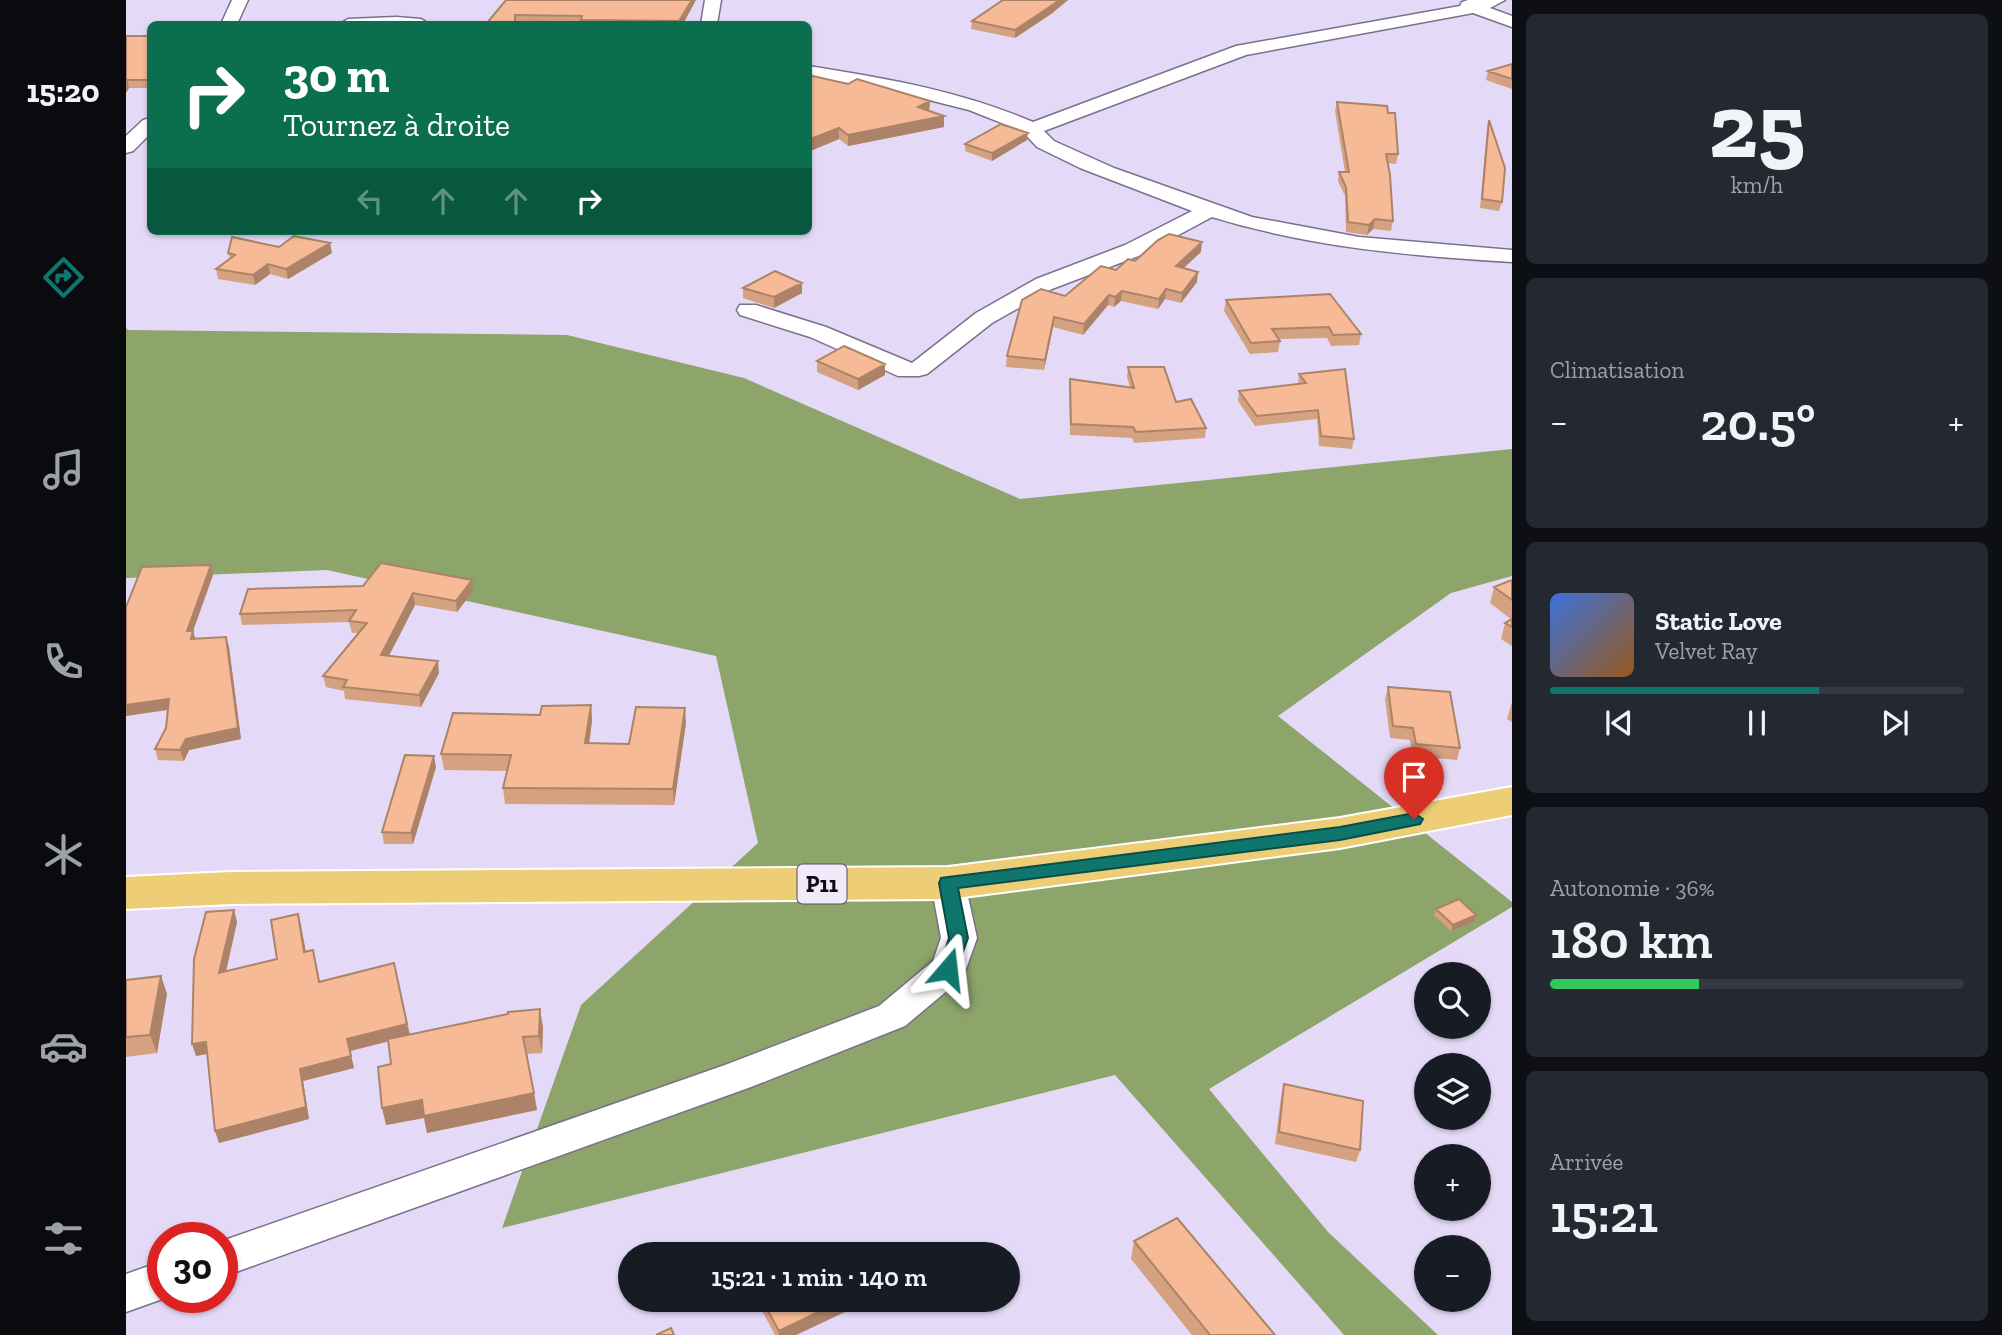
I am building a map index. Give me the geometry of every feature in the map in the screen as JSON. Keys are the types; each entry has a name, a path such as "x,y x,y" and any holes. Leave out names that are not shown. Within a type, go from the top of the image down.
{"main road":[{"name":"P11","path":"126,893 231,888 948,883 1340,834 1512,801"}],"street":[{"path":"230,21 240,0"},
{"path":"710,21 713,0"},
{"path":"1455,0 1512,22"},
{"path":"1032,129 1242,50 1476,7 1497,0"},
{"path":"812,72 932,93 1032,129 1043,144 1123,179 1285,233 1410,250 1512,256"},
{"path":"126,147 147,127"},
{"path":"748,310 818,332 906,371 919,369 984,318 1044,284 1123,254 1210,210"},
{"path":"238,1253 738,1076 892,1016 948,969 959,938 948,883"},
{"path":"126,1293 147,1286"}],"green space":[{"path":"126,328 567,335 744,378 1020,499 1512,449 1512,576 1451,593 1278,716 1512,902 1512,907 1420,962 1414,962 1414,966 1209,1089 1328,1232 1438,1335 1344,1335 1115,1075 502,1228 581,1005 758,843 716,656 327,570 126,578"}],"building":[{"path":"506,0 692,0 679,21 581,20 582,16 515,15 515,21 488,21"},
{"path":"1003,0 1060,0 1015,30 972,21"},
{"path":"126,36 147,36 147,80 126,82"},
{"path":"1512,64 1512,79 1488,71"},
{"path":"812,76 848,84 857,79 930,101 918,107 944,116 848,135 839,128 812,138"},
{"path":"1337,102 1387,106 1388,113 1395,113 1398,154 1386,154 1393,221 1375,219 1369,225 1348,222 1346,187 1339,172 1349,172"},
{"path":"1489,120 1505,168 1502,202 1482,199"},
{"path":"1001,124 1028,133 992,153 965,144"},
{"path":"1169,234 1202,242 1176,266 1198,272 1182,293 1166,289 1159,299 1122,291 1115,297 1109,295 1084,324 1054,317 1045,360 1007,356 1022,300 1041,289 1065,296 1101,266 1116,270 1128,259 1135,261 1158,240"},
{"path":"294,236 330,243 286,269 268,264 253,275 216,269 235,255 228,253 232,237 279,247"},
{"path":"775,271 802,283 774,297 743,288"},
{"path":"1330,294 1361,334 1333,335 1329,327 1272,329 1280,341 1251,343 1226,300"},
{"path":"844,346 885,364 858,379 817,361"},
{"path":"1128,367 1164,367 1176,402 1191,399 1206,428 1136,432 1133,427 1071,424 1070,379 1134,388"},
{"path":"1345,369 1354,439 1321,436 1318,410 1257,416 1239,391 1306,383 1299,374"},
{"path":"381,563 472,580 456,601 413,593 381,655 438,661 419,695 343,687 347,680 323,676 367,623 349,621 356,610 240,614 248,589 363,586"},
{"path":"211,565 187,631 193,631 191,639 226,637 238,728 186,739 180,750 155,749 166,728 169,699 126,705 126,607 142,567"},
{"path":"1512,580 1512,600 1494,587"},
{"path":"1388,687 1450,692 1460,748 1416,744 1413,728 1393,726"},
{"path":"591,705 585,743 629,744 636,707 685,708 673,789 503,788 511,755 441,754 453,713 540,715 542,706"},
{"path":"405,755 434,756 411,833 382,832"},
{"path":"1459,899 1476,915 1453,925 1436,909"},
{"path":"234,910 219,973 277,959 271,920 298,914 304,952 313,950 319,982 394,963 407,1024 347,1039 351,1056 300,1069 306,1107 215,1131 206,1042 192,1044 194,959 206,912"},
{"path":"161,976 150,1035 126,1037 126,980"},
{"path":"540,1009 539,1036 523,1037 534,1093 424,1116 422,1100 382,1108 378,1067 391,1064 388,1039 508,1012"},
{"path":"1284,1084 1363,1101 1360,1150 1279,1132"},
{"path":"1177,1218 1275,1335 1210,1335 1134,1241"},
{"path":"769,1312 818,1312 779,1331"},
{"path":"671,1328 674,1335 656,1335"}],"route":[{"path":"948,969 959,938 948,883 1340,834 1414,819"}]}
